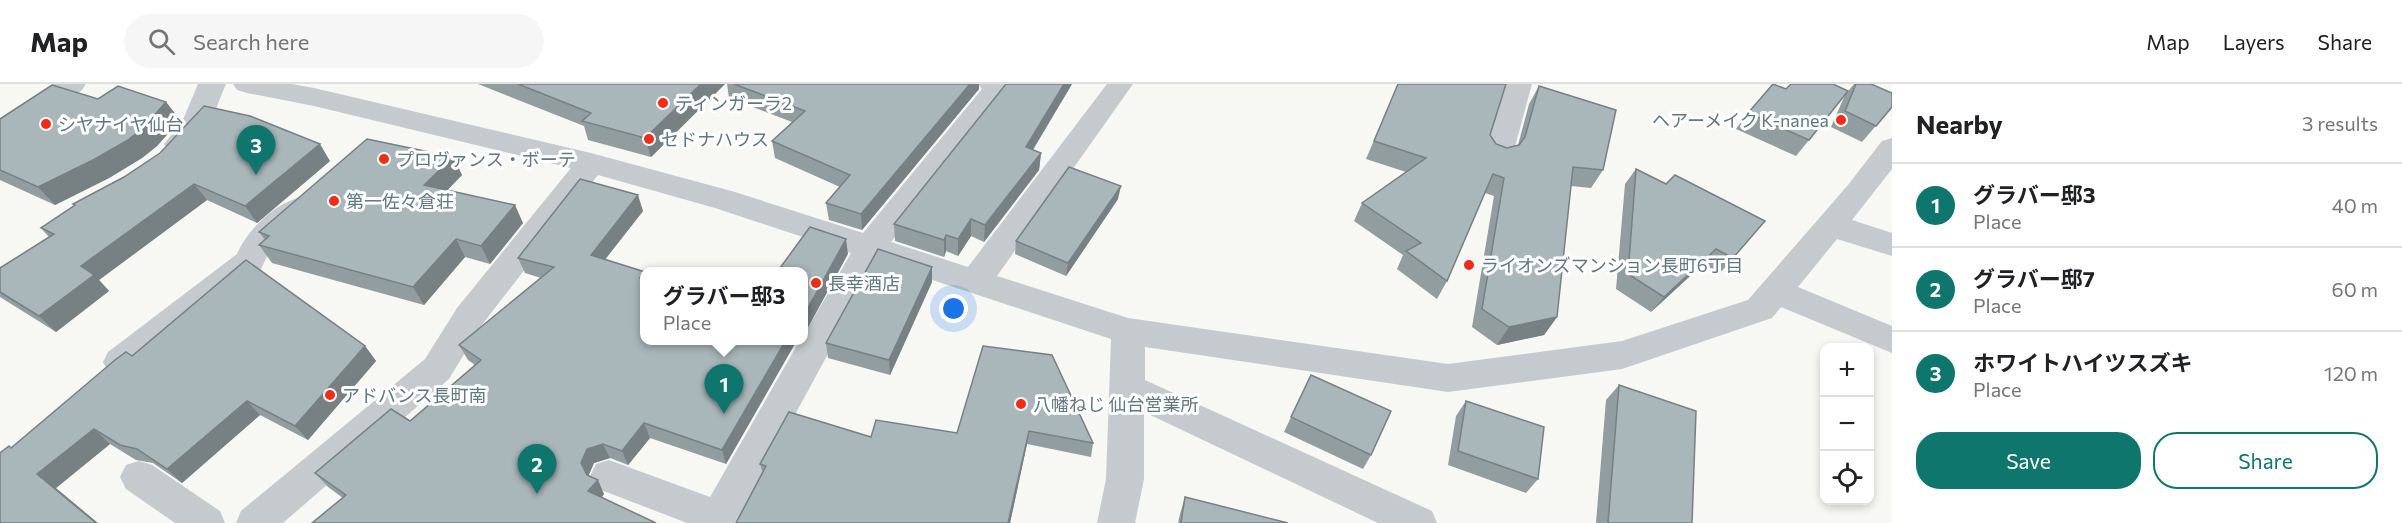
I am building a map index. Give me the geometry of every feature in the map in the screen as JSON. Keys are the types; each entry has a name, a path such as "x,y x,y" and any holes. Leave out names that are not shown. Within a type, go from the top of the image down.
{"street":[{"path":"0,132 72,84"},
{"path":"157,164 194,126 212,84"},
{"path":"247,84 314,97 390,128 591,163 724,200 1128,331 1448,378 1622,355 1760,309 1887,163"},
{"path":"609,476 717,521 870,247 999,86 992,84"},
{"path":"1498,154 1518,84"},
{"path":"975,282 1120,85"},
{"path":"255,523 437,369 469,316 591,163"},
{"path":"120,362 250,261 258,242 319,190"},
{"path":"1831,225 1892,245"},
{"path":"1775,291 1892,340"},
{"path":"1116,523 1125,479 1128,331"},
{"path":"1126,387 1418,523"},
{"path":"139,477 206,523"}],"building":[{"path":"518,84 701,84 645,138 582,121 591,113"},
{"path":"734,84 970,84 861,214 826,203 850,175 772,141 805,111"},
{"path":"1006,84 1064,84 1026,147 1041,153 985,225 971,219 958,239 946,235 944,240 894,224"},
{"path":"1398,84 1506,84 1490,135 1496,144 1507,148 1519,145 1525,137 1539,86 1616,110 1603,170 1573,167 1557,317 1509,327 1482,309 1504,178 1493,174 1447,281 1406,251 1421,243 1362,203 1426,158 1374,141"},
{"path":"1773,84 1786,89 1791,84 1833,84 1848,91 1809,140 1748,113"},
{"path":"1856,84 1871,84 1892,93 1892,107 1876,126 1845,111"},
{"path":"52,85 98,99 118,86 166,102 143,128 128,140 38,187 0,170 0,119"},
{"path":"204,106 250,116 320,144 245,206 194,184 81,266 94,275 39,316 0,292 0,268 54,234 41,228 75,205 73,204 124,177 160,153"},
{"path":"367,139 453,157 424,185 515,205 481,246 456,239 413,287 259,245 269,236 259,232"},
{"path":"1069,167 1121,186 1068,263 1016,241"},
{"path":"1636,169 1666,184 1675,175 1765,221 1733,258 1716,249 1664,297 1628,274"},
{"path":"580,179 638,195 591,255 640,270 640,345 783,345 722,450 644,423 622,451 603,444 587,449 581,463 587,475 598,480 588,491 656,523 312,523 346,495 315,473 391,409 410,421 481,360 459,345 554,267 518,258"},
{"path":"810,227 846,239 808,308 808,267 781,267"},
{"path":"878,249 932,267 889,360 826,343"},
{"path":"246,260 365,346 295,426 247,401 167,469 137,449 120,445 94,429 37,474 96,523 0,523 0,453 9,446 11,448 115,360 126,352 132,356"},
{"path":"983,346 1052,355 1093,443 1029,431 1008,523 736,523 766,466 760,464 789,412 871,437 876,420 957,433"},
{"path":"1311,375 1391,411 1371,455 1291,417"},
{"path":"1619,385 1696,411 1692,523 1608,523"},
{"path":"1466,401 1544,427 1538,479 1458,451"},
{"path":"1185,497 1288,523 1181,523"}],"place":[{"name":"ティンガーラ2","path":"663,103"},
{"name":"ヘアーメイク K-nanea","path":"1841,120"},
{"name":"シヤナイヤ仙台","path":"46,124"},
{"name":"セドナハウス","path":"649,139"},
{"name":"プロヴァンス・ボーテ","path":"384,159"},
{"name":"ホワイトハイツスズキ","path":"256,175"},
{"name":"第一佐々倉荘","path":"334,201"},
{"name":"ライオンズマンション長町6丁目","path":"1469,265"},
{"name":"長幸酒店","path":"816,283"},
{"name":"アドバンス長町南","path":"330,395"},
{"name":"八幡ねじ 仙台営業所","path":"1021,404"},
{"name":"グラバー邸3","path":"724,414"},
{"name":"グラバー邸7","path":"537,494"}]}
